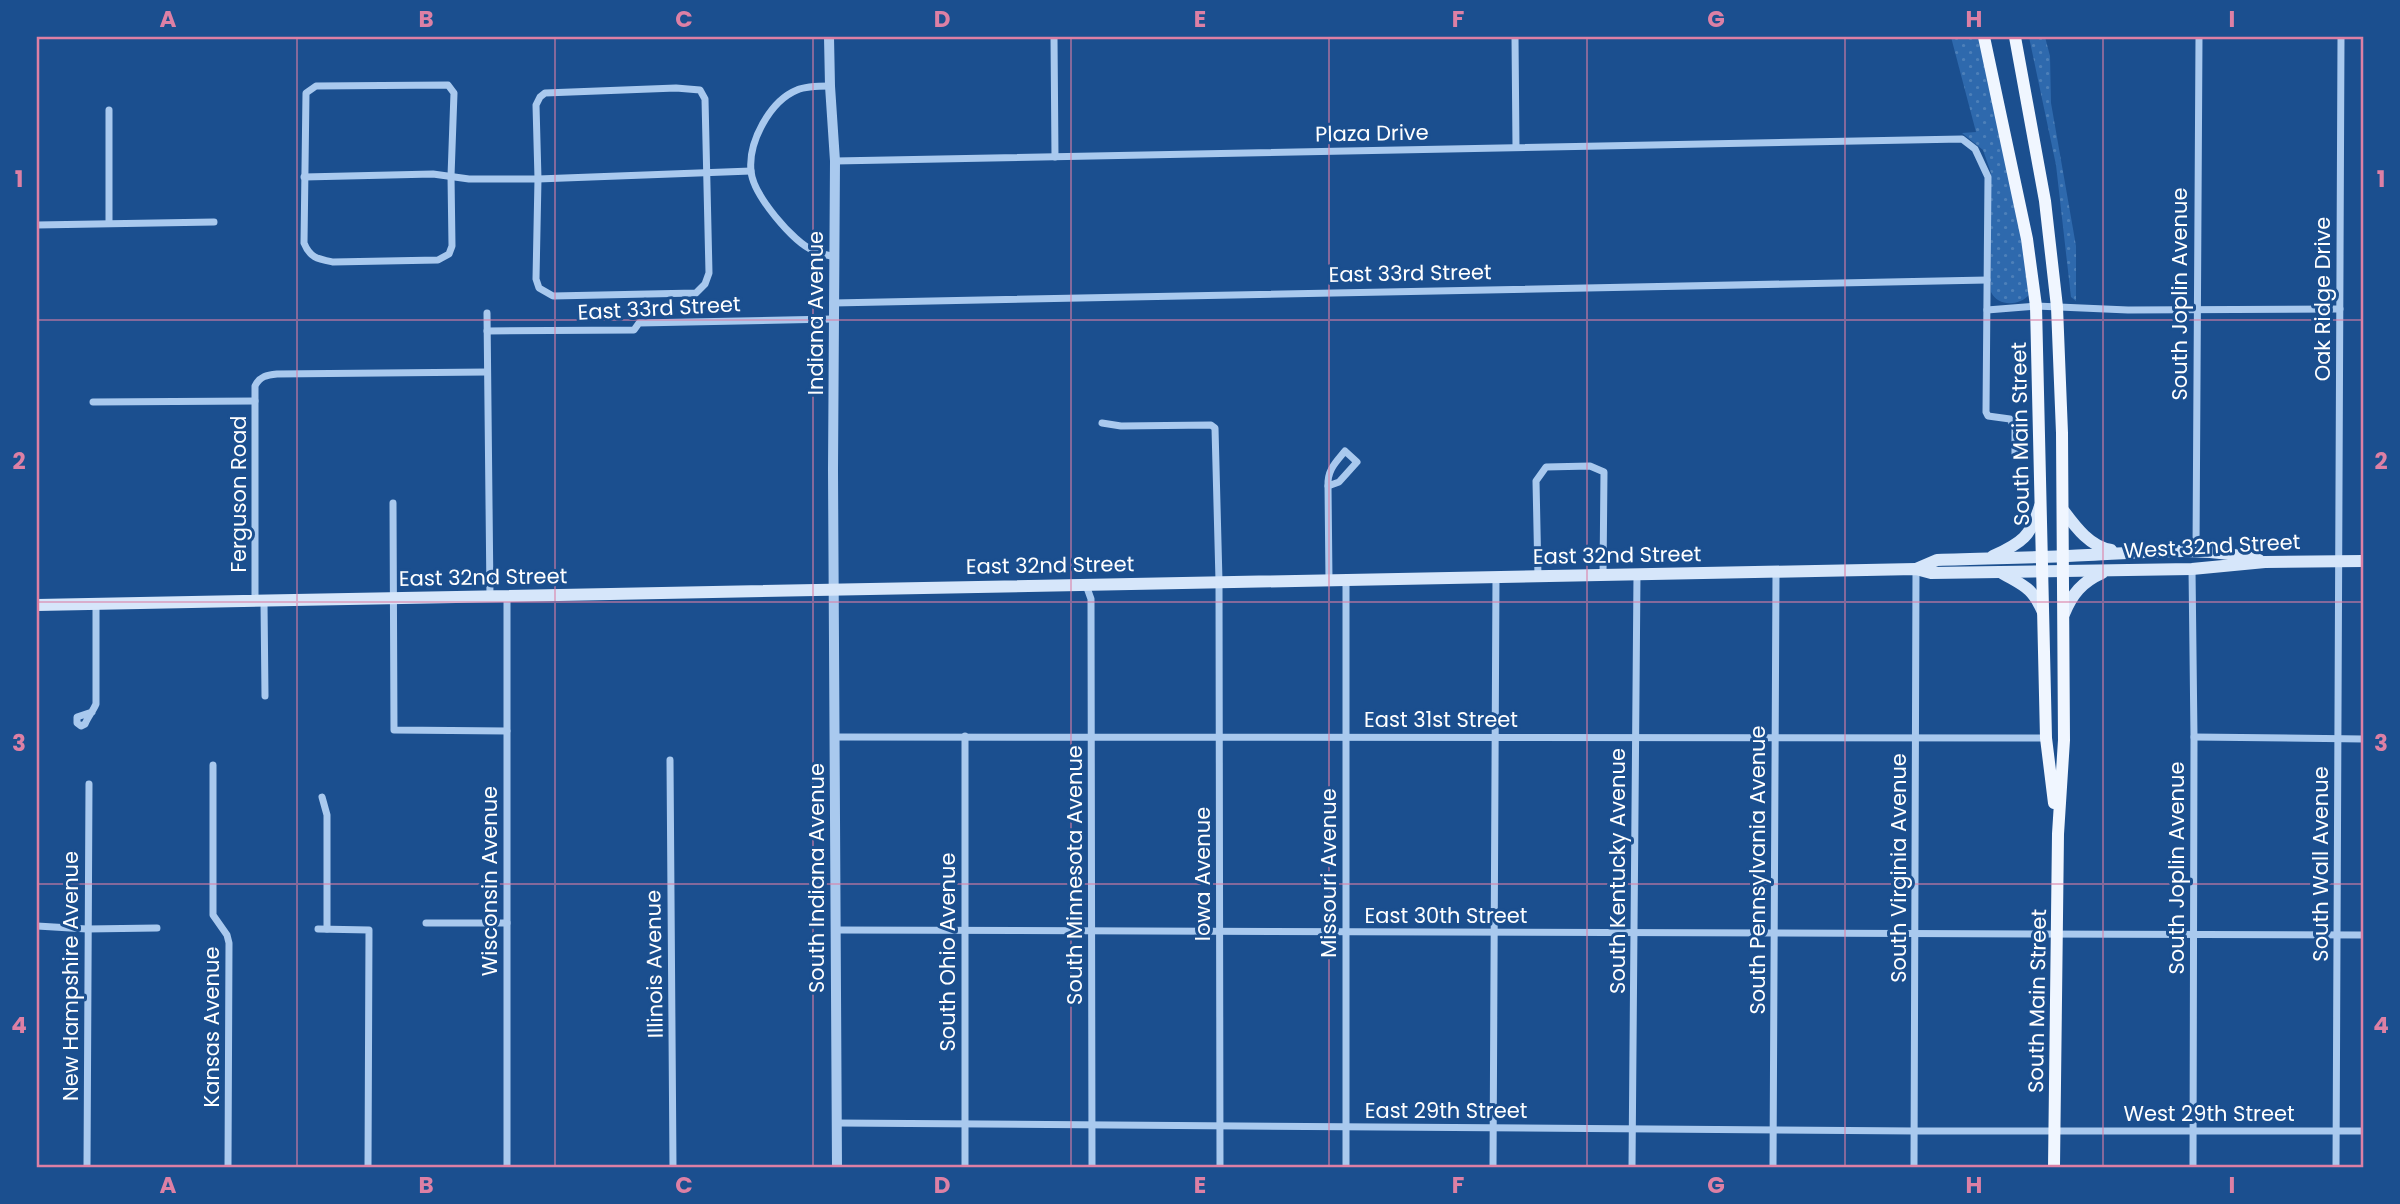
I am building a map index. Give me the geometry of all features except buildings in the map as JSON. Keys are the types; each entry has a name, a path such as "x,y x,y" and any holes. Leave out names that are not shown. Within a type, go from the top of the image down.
{"main road":[{"name":"South Main Street","path":"1984,37 2027,239 2036,306 2046,738 2058,834"},
{"name":"South Main Street","path":"2015,37 2045,201 2057,307 2063,510 2064,740 2058,834 2054,1167"},
{"path":"1986,558 2017,546 2033,528 2041,502"},
{"path":"2063,510 2078,530 2101,548 2125,553"},
{"path":"1916,569 1937,560 2196,551 2238,554 2265,562"},
{"name":"West 32nd Street","path":"2063,572 2192,569 2265,562 2363,561"},
{"name":"East 32nd Street","path":"37,605 1916,569 1931,573 2063,572"},
{"path":"2064,614 2072,595 2089,579 2109,570"},
{"path":"2002,573 2036,595 2044,614"}],"street":[{"name":"Indiana Avenue","path":"829,37 835,161 832,319 835,366 834,589"},
{"path":"1054,37 1055,157"},
{"path":"1515,37 1516,147"},
{"name":"South Joplin Avenue","path":"2196,551 2199,37"},
{"name":"Oak Ridge Drive","path":"2338,561 2342,37"},
{"path":"448,85 454,93 452,246 449,254 438,260 334,262 318,259 309,253 304,243 304,177 306,93 316,86 448,85"},
{"path":"830,86 798,89 770,111 762,124 755,146 751,171 769,208 785,226 812,250 835,257"},
{"path":"676,88 700,90 705,99 707,173 709,273 705,285 696,293 553,296 540,288 536,279 538,180 536,105 545,93 676,88"},
{"path":"109,110 109,223"},
{"name":"Plaza Drive","path":"835,161 1962,139 1975,149 1983,162 1987,177 1986,412 1989,416 2010,419 2015,429 2015,455"},
{"path":"304,177 433,174 469,180 538,180 751,171"},
{"path":"37,225 214,222"},
{"name":"East 33rd Street","path":"834,303 1987,280"},
{"path":"1987,310 2036,306 2340,309"},
{"path":"487,313 490,596"},
{"name":"East 33rd Street","path":"487,331 634,330 639,323 832,319"},
{"name":"Ferguson Road","path":"260,602 255,386 261,377 273,374 487,372"},
{"path":"93,402 255,401"},
{"name":"Iowa Avenue","path":"1102,423 1121,426 1211,425 1214,428 1219,581 1220,1167"},
{"path":"1328,486 1339,482 1357,462 1345,451 1328,477 1328,486 1329,580"},
{"path":"1538,576 1535,481 1546,467 1590,466 1604,472 1603,575"},
{"path":"393,503 394,730 507,731"},
{"name":"South Wall Avenue","path":"2336,1167 2338,561"},
{"name":"South Virginia Avenue","path":"1914,1167 1916,569"},
{"name":"South Joplin Avenue","path":"2192,569 2193,1167"},
{"name":"South Pennsylvania Avenue","path":"1773,1167 1776,572"},
{"name":"South Kentucky Avenue","path":"1632,1167 1637,575"},
{"path":"1493,1167 1496,576"},
{"name":"Missouri Avenue","path":"1346,580 1346,1167"},
{"name":"South Minnesota Avenue","path":"1086,584 1091,599 1093,1167"},
{"name":"South Indiana Avenue","path":"834,589 837,1167"},
{"name":"Wisconsin Avenue","path":"507,595 507,1167"},
{"path":"260,602 265,696"},
{"path":"92,712 96,704 96,604"},
{"name":"South Ohio Avenue","path":"965,736 965,1167"},
{"name":"East 31st Street","path":"835,737 2046,738"},
{"path":"2194,737 2363,739"},
{"name":"Illinois Avenue","path":"670,760 673,1167"},
{"name":"Kansas Avenue","path":"213,765 213,915 227,935 229,943 229,1167"},
{"name":"New Hampshire Avenue","path":"87,1167 89,784"},
{"path":"322,797 327,815 327,929"},
{"path":"426,923 507,923"},
{"path":"37,926 87,929 157,928"},
{"path":"318,929 369,930 368,1167"},
{"name":"East 30th Street","path":"836,930 2363,935"},
{"name":"East 29th Street","path":"836,1124 2055,1130"},
{"name":"West 29th Street","path":"2055,1130 2363,1131"}],"shaded area":[{"path":"1951,37 1981,37 2026,255 2029,295 2014,303 1998,300 1991,292 1991,173 1983,150 1962,133 1976,132"},
{"path":"2029,37 2045,37 2050,56 2051,103 2076,246 2076,301 2071,297 2056,165"}]}
